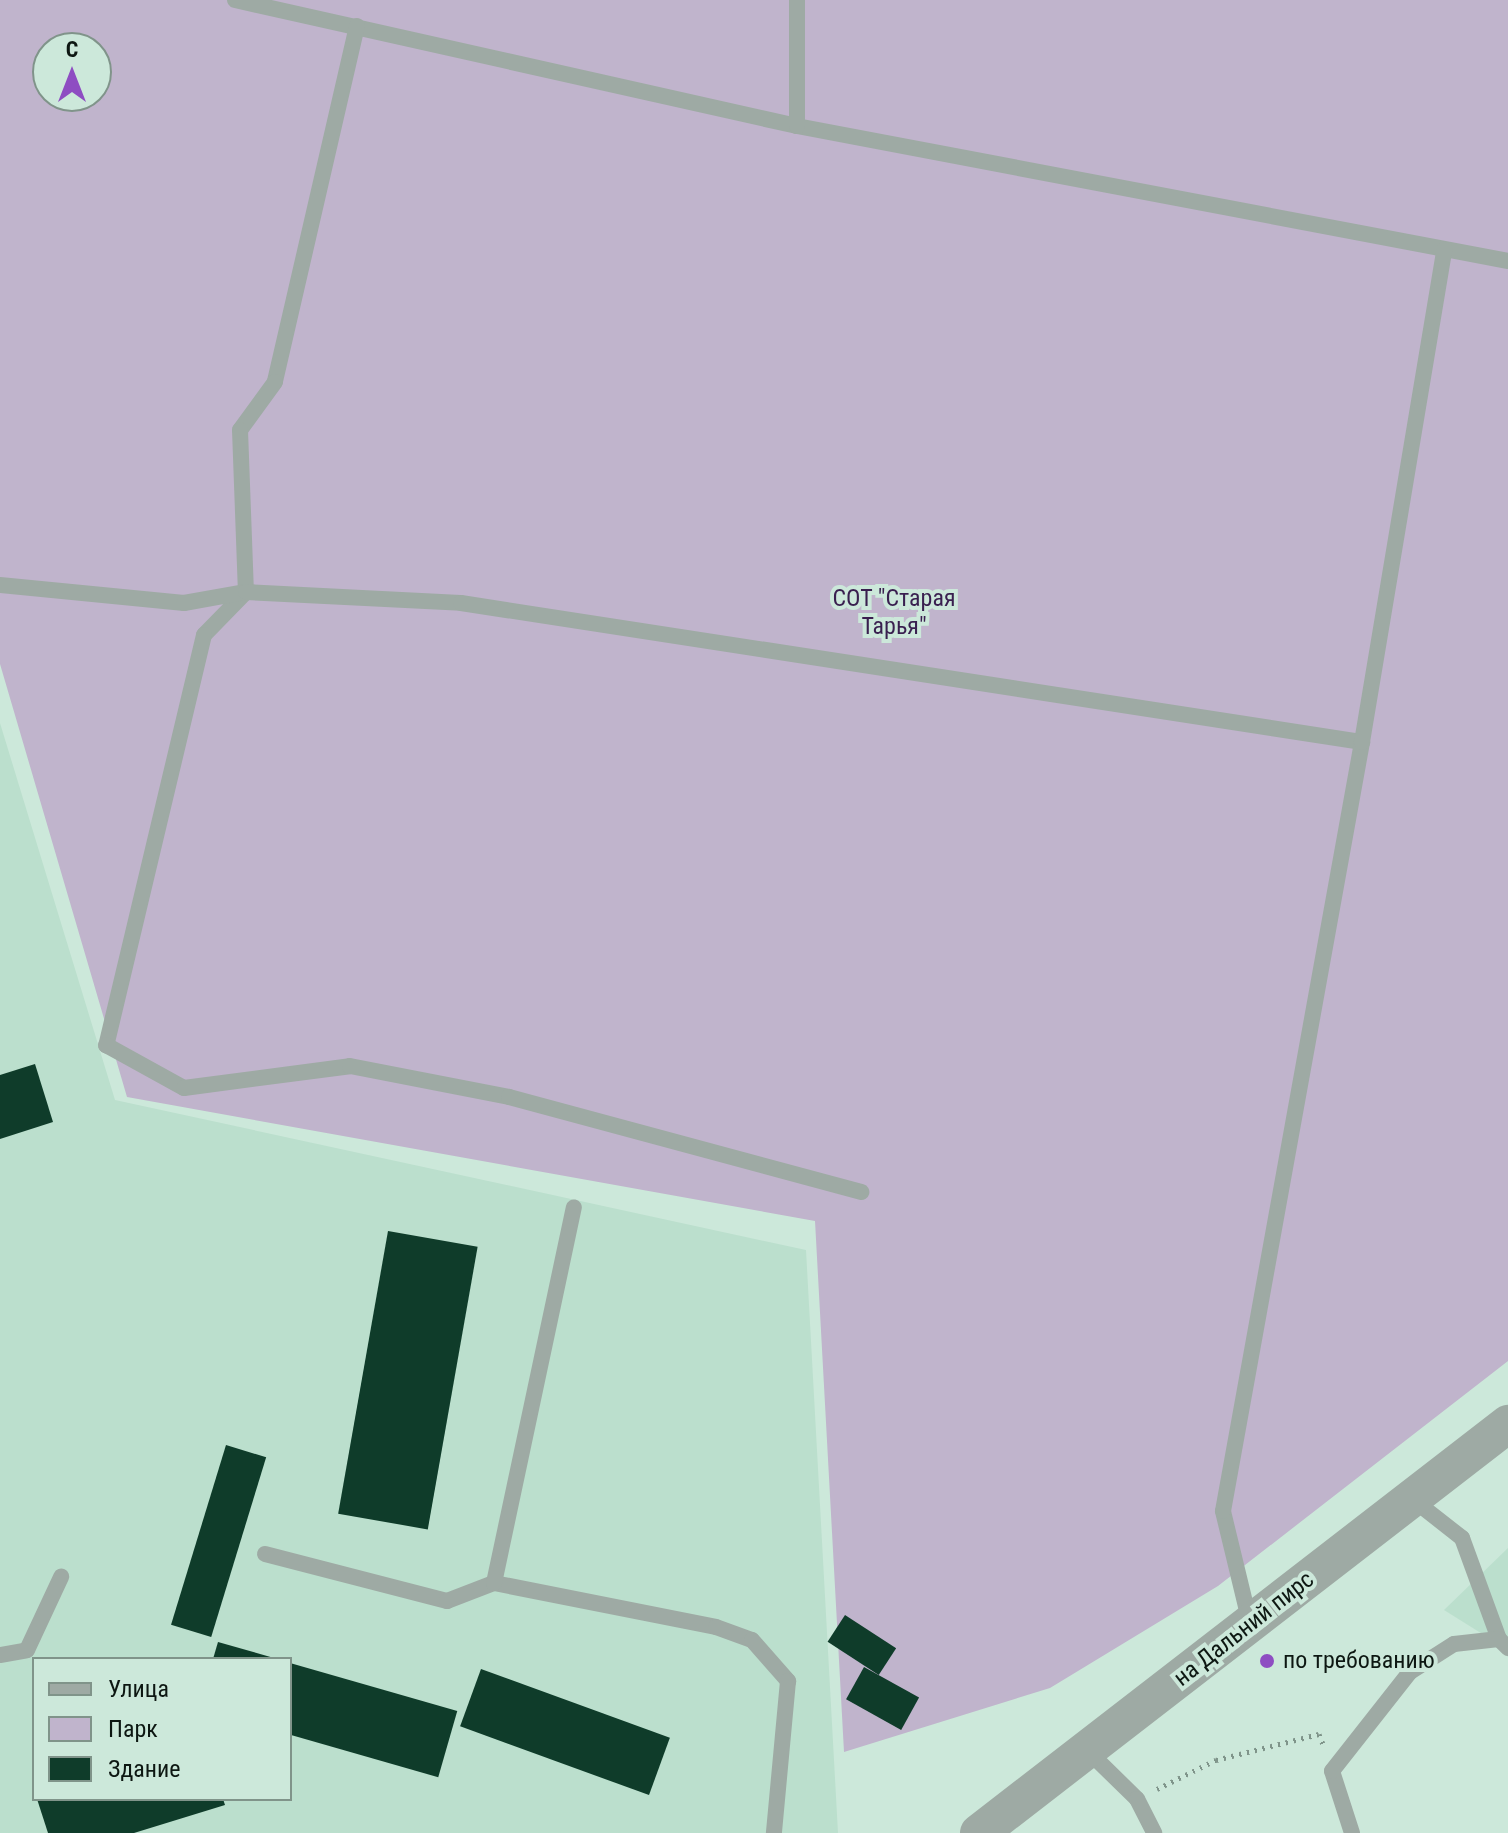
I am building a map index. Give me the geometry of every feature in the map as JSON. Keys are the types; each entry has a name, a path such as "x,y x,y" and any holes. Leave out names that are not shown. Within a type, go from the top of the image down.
{"street":[{"name":"на Дальний пирс","path":"979,1833 1089,1752 1410,1497 1508,1424"}],"lane":[{"path":"235,0 797,126 1508,261"},
{"path":"797,0 797,126"},
{"path":"357,26 275,382 240,430 246,592 204,635 106,1045 184,1088 350,1066 509,1097 861,1192"},
{"path":"1250,1625 1223,1511 1362,742 1444,250"},
{"path":"0,585 184,603 246,592 461,603 1362,742"},
{"path":"494,1583 574,1207"},
{"path":"1352,1833 1332,1771 1410,1672 1454,1644 1504,1644 1462,1538 1410,1497"},
{"path":"265,1554 447,1601 494,1583 716,1627 752,1640 788,1681 774,1833"},
{"path":"0,1655 27,1650 61,1577"},
{"path":"1089,1752 1137,1799 1154,1833"}],"path":[{"path":"1137,1799 1216,1760 1319,1734 1332,1771"}],"shaded area":[{"path":"0,723 115,1100 806,1250 838,1833 0,1833"},
{"path":"1508,1548 1508,1650 1444,1610"}],"green space":[{"name":"СОТ \"Старая Тарья\"","path":"0,0 1508,0 1508,1361 1218,1586 1050,1688 844,1752 815,1221 127,1097 0,664"}],"building":[{"path":"35,1064 53,1122 0,1139 0,1075"},
{"path":"388,1231 478,1247 428,1529 338,1514"},
{"path":"226,1445 266,1457 211,1637 171,1625"},
{"path":"845,1615 896,1648 879,1675 828,1642"},
{"path":"218,1642 270,1657 214,1657"},
{"path":"292,1664 457,1711 438,1777 292,1735"},
{"path":"864,1667 919,1698 901,1730 846,1699"},
{"path":"481,1669 670,1738 649,1795 460,1726"},
{"path":"38,1801 224,1801 225,1805 134,1833 48,1833"}],"place":[{"name":"по требованию","path":"1267,1661"}]}
